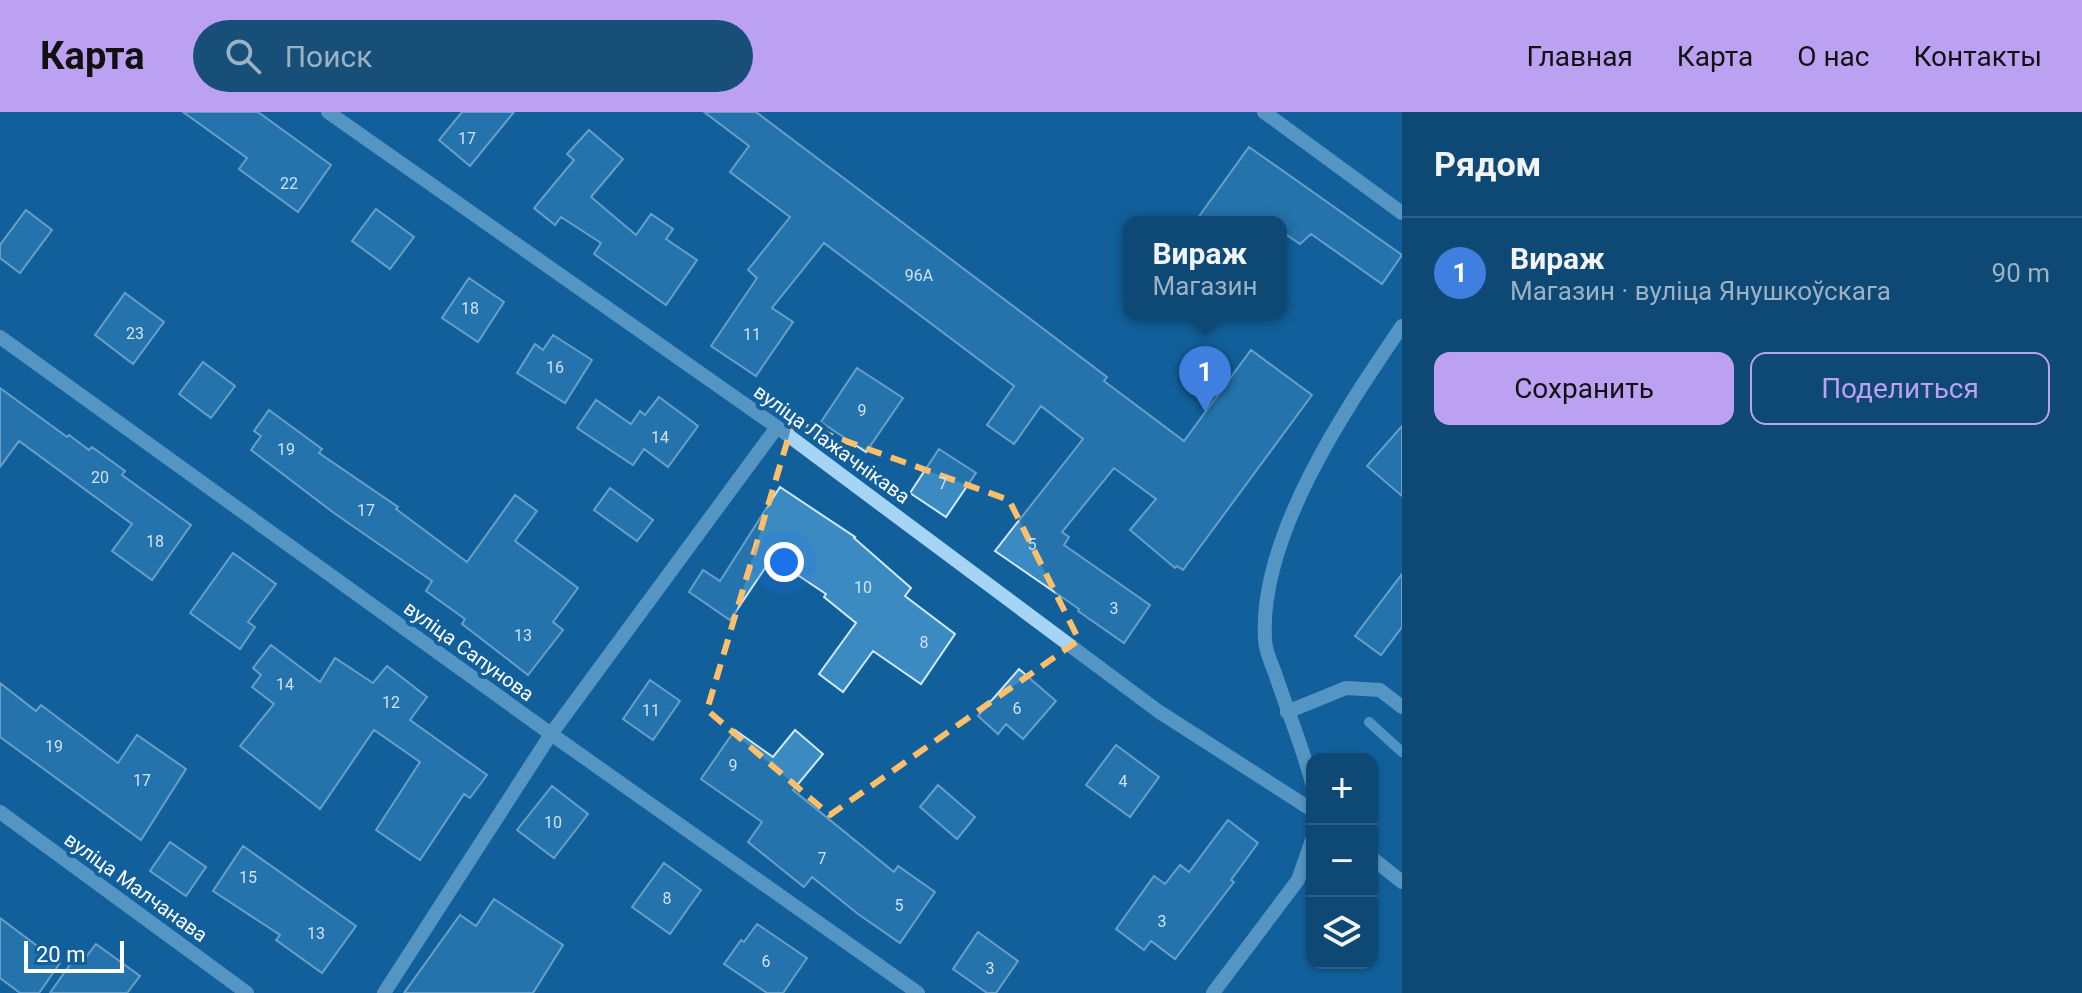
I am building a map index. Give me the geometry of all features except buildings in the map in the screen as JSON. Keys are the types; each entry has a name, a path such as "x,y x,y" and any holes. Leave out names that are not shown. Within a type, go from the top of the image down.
{"street":[{"name":"вуліца Лажачнікава","path":"328,112 777,427 1158,711 1306,806"},
{"path":"1264,112 1402,213"},
{"path":"1306,758 1264,641 1268,583 1288,521 1342,416 1402,326"},
{"name":"вуліца Сапунова","path":"0,337 551,734 918,993"},
{"path":"384,993 551,734 777,427"},
{"path":"1287,712 1346,688 1380,690 1402,707"},
{"name":"вуліца Малчанава","path":"0,812 247,993"},
{"path":"1213,993 1298,880 1306,857"},
{"path":"1378,863 1402,882"}],"highlighted area":[{"path":"793,422 1009,500 1079,640 830,815 707,710"}],"waterway":[{"path":"1369,722 1402,752"}],"place":[{"name":"Вираж","path":"1205,412"}]}
